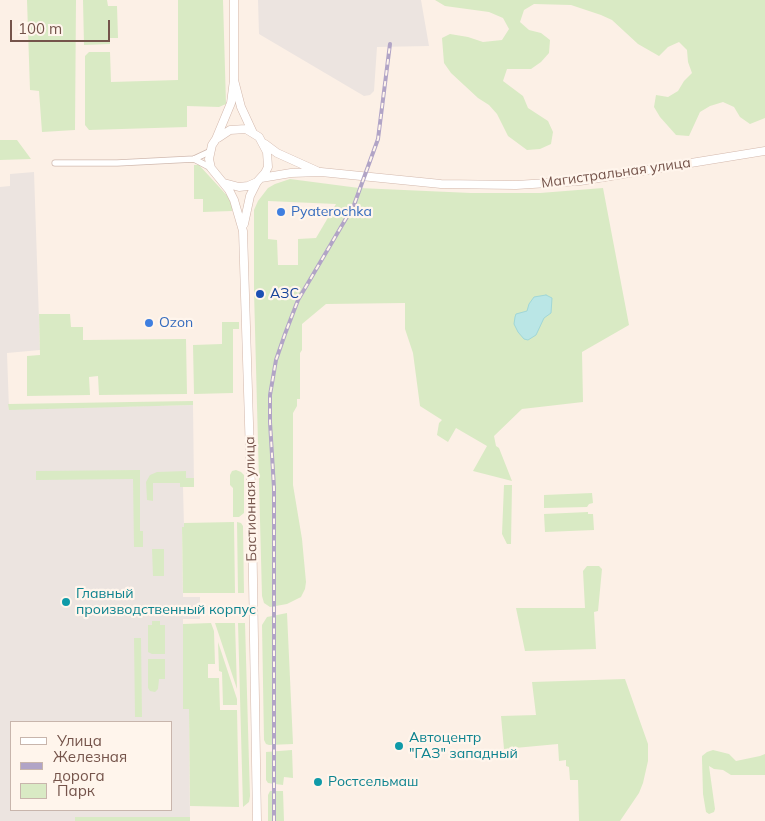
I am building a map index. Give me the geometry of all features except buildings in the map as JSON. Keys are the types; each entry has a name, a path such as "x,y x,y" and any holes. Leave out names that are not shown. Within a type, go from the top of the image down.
{"main road":[{"path":"234,0 234,80 231,103 209,152 211,168 223,183 239,187 259,180 292,173 321,172"},
{"path":"234,80 241,107 253,132 264,144 277,153 321,172"},
{"path":"216,140 230,130 246,129 253,132"},
{"path":"243,231 245,212 250,196 268,167 268,152 264,144"},
{"name":"Магистральная улица","path":"321,172 441,184 516,185 580,181 765,151"},
{"name":"Бастионная улица","path":"223,183 234,200 243,231 257,821"}],"street":[{"path":"55,163 117,163 194,159 209,152"},
{"path":"194,159 211,168"}],"shaded area":[{"path":"258,0 421,0 429,46 377,47 374,91 370,95 364,96 259,34"},
{"path":"34,172 40,350 7,353 9,409 193,405 194,487 183,487 184,527 182,528 183,597 200,597 200,619 183,619 183,708 189,709 190,821 0,821 0,187 10,186 10,174"}],"green space":[{"path":"27,0 76,0 75,130 42,132 39,91 30,90"},
{"path":"83,0 107,0 108,6 117,6 118,38 110,38 110,44 84,45"},
{"path":"178,0 223,0 226,104 219,107 187,106 187,127 89,130 85,125 85,56 89,52 110,52 111,82 178,80"},
{"path":"435,0 765,0 765,118 750,124 740,117 734,107 723,102 710,106 700,112 689,136 676,135 654,107 656,95 668,97 678,91 692,73 688,62 687,50 679,42 668,47 659,56 638,44 612,20 601,15 571,5 534,4 524,10 520,22 529,30 541,33 550,40 549,53 531,69 507,69 503,81 523,96 528,108 548,121 553,132 551,144 540,149 527,150 508,136 497,114 451,73 444,63 442,38 450,34 483,42 502,40 509,29 503,18 489,12 445,6"},
{"path":"0,140 17,140 31,159 0,160"},
{"path":"194,165 199,165 232,201 232,211 203,212 203,199 194,199"},
{"path":"290,179 359,188 471,193 540,193 603,188 629,325 582,352 583,402 522,409 494,436 496,446 499,448 512,481 473,471 487,446 456,428 448,442 437,435 439,423 442,420 420,406 413,353 405,329 405,303 326,304 302,324 300,399 297,399 297,406 293,413 293,485 302,539 305,589 301,597 287,604 270,607 264,603 262,596 254,291 254,210 268,188","holes":["268,201 336,204 316,238 298,239 298,265 278,265 277,240 268,239"]},
{"path":"39,314 70,314 71,327 83,327 83,340 186,339 187,394 99,395 98,376 89,377 90,395 27,396 27,356 40,355"},
{"path":"222,322 239,322 239,329 233,329 233,393 194,394 193,345 222,344"},
{"path":"193,401 193,405 9,410 8,404"},
{"path":"140,470 140,531 143,531 143,547 134,547 133,479 36,480 36,471"},
{"path":"236,470 244,475 244,513 239,517 233,517 233,488 230,485 230,475 232,471"},
{"path":"186,471 186,478 194,478 194,487 180,487 180,483 153,483 153,501 147,500 146,482 150,475 157,472"},
{"path":"504,485 512,485 511,544 507,544 502,534"},
{"path":"592,493 593,503 587,507 544,508 544,495"},
{"path":"588,512 588,514 593,514 594,530 545,532 544,514"},
{"path":"234,522 235,593 183,593 182,527 184,527 184,523"},
{"path":"237,522 243,526 244,593 238,593"},
{"path":"152,549 164,549 164,576 153,576"},
{"path":"587,566 599,566 602,569 598,611 594,612 596,649 525,651 516,608 585,608 583,571"},
{"path":"287,613 293,744 269,745 264,740 262,625 267,617"},
{"path":"152,621 160,621 160,625 165,625 165,654 152,654 148,652 148,625 152,625"},
{"path":"211,623 214,631 215,664 208,664 208,678 219,678 220,710 237,710 239,807 190,806 189,709 183,709 183,624"},
{"path":"215,623 235,623 237,689"},
{"path":"238,623 245,623 250,796 249,802 243,807"},
{"path":"134,638 141,638 142,717 135,717"},
{"path":"218,642 237,699 237,705 223,705 222,672 219,671"},
{"path":"148,659 165,659 165,679 159,679 158,689 155,692 150,691 148,688"},
{"path":"625,679 648,744 648,761 643,783 639,793 620,821 579,821 578,780 570,780 569,767 566,766 566,760 559,761 558,744 504,749 501,716 536,715 532,682"},
{"path":"292,750 293,778 284,777 283,785 268,783 266,780 266,752"},
{"path":"713,750 729,754 736,761 765,754 765,775 731,775 723,770 714,769 709,766 715,809 714,812 709,814 706,812 703,794 702,756"},
{"path":"270,791 283,791 284,821 268,821 268,795"},
{"path":"75,817 190,817 190,821 75,821"}],"water":[{"path":"546,295 552,298 551,313 544,318 536,335 528,340 524,339 514,324 516,314 527,311 534,297"}],"railway":[{"path":"274,821 274,488 270,395 276,360 298,300 354,205 378,139 390,44"}],"place":[{"name":"Pyaterochka","path":"281,212"},
{"name":"АЗС","path":"260,294"},
{"name":"Ozon","path":"149,323"},
{"name":"Главный производственный корпус","path":"66,602"},
{"name":"Автоцентр \"ГАЗ\" западный","path":"399,746"},
{"name":"Ростсельмаш","path":"318,782"}]}
